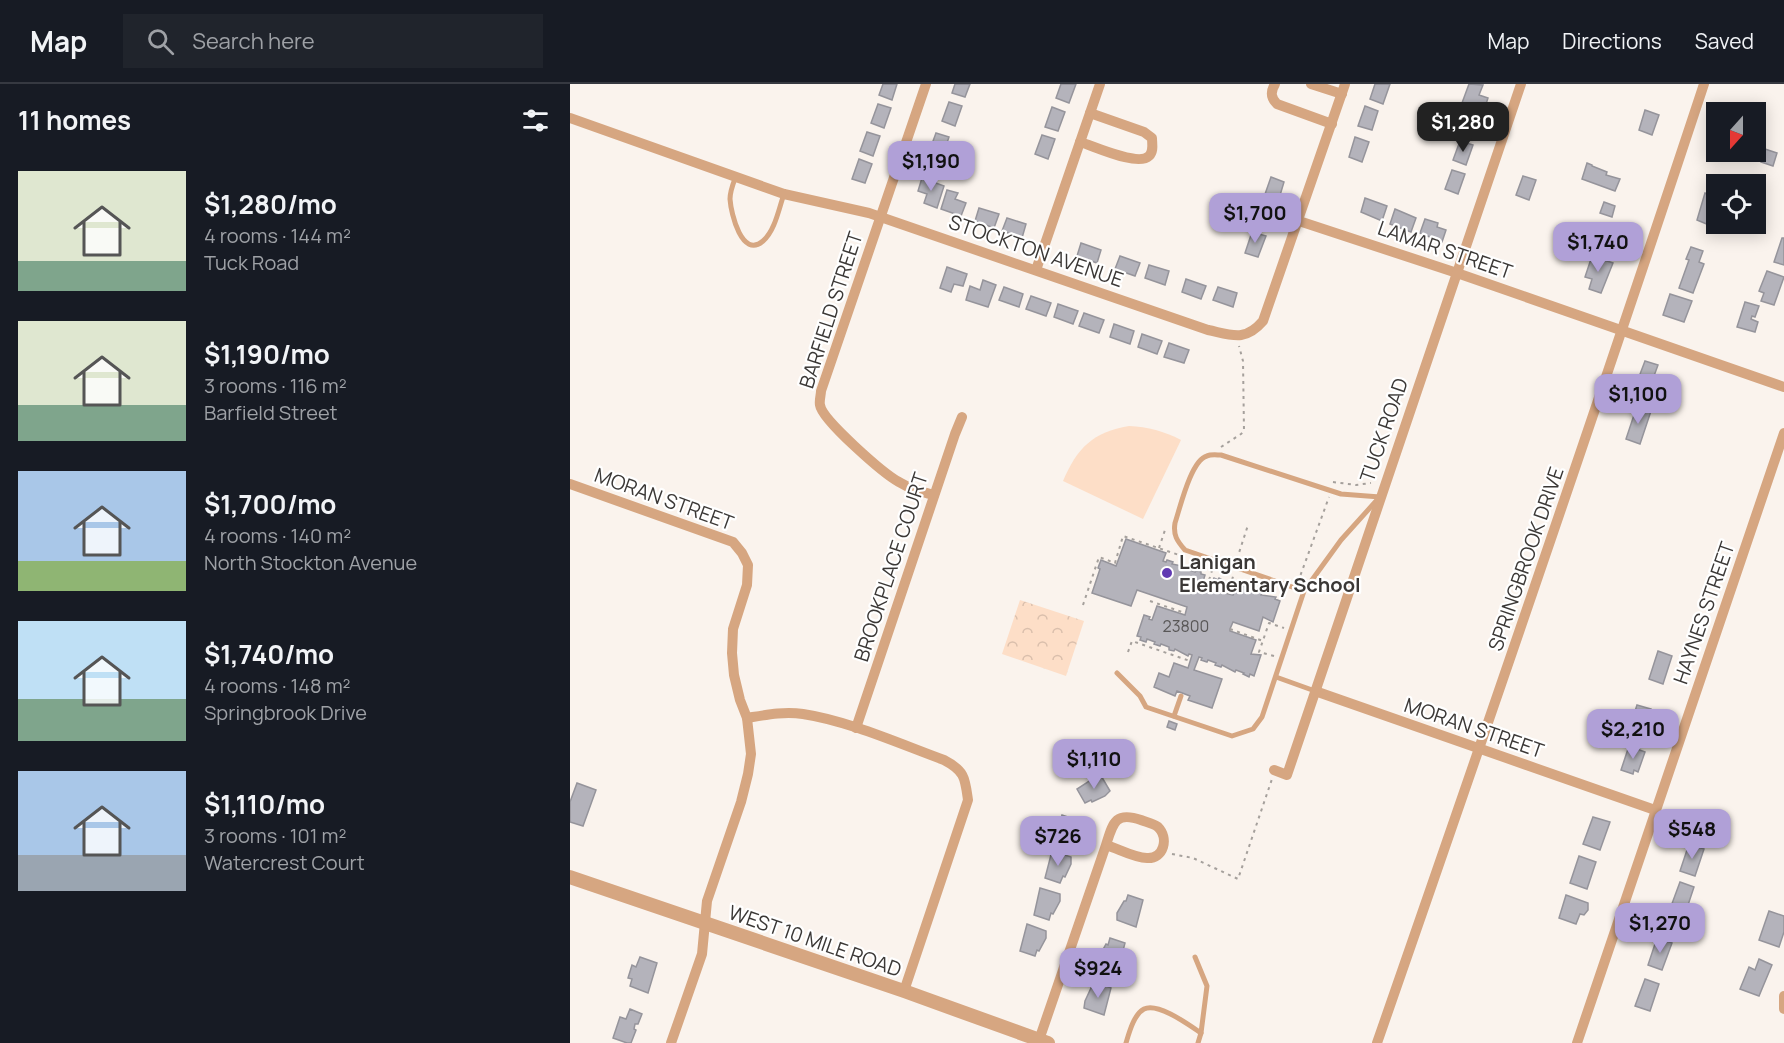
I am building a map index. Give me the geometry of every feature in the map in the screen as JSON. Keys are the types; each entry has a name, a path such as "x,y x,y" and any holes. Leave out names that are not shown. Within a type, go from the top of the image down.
{"street":[{"name":"BARFIELD STREET","path":"926,84 821,391 820,405 826,417 839,431 892,478 916,490 934,495"},
{"path":"1036,270 1100,84"},
{"path":"1275,84 1271,93 1277,104 1332,124"},
{"path":"1299,220 1343,89 1311,84"},
{"name":"TUCK ROAD","path":"1275,771 1287,775 1521,84"},
{"name":"SPRINGBROOK DRIVE","path":"1377,1043 1480,749 1704,84"},
{"path":"1080,142 1132,159 1142,160 1149,156 1153,148 1152,138 1144,132 1090,113"},
{"name":"STOCKTON AVENUE","path":"570,118 784,194 881,217 1208,330 1237,336 1252,332 1263,321 1299,220"},
{"name":"LAMAR STREET","path":"1299,220 1784,387"},
{"name":"BROOKPLACE COURT","path":"856,728 962,417"},
{"name":"HAYNES STREET","path":"1577,1043 1784,433"},
{"name":"MORAN STREET","path":"570,484 733,542 742,553 748,565 747,585 733,629 732,654 734,675 747,718"},
{"name":"MORAN STREET","path":"1315,691 1655,810"},
{"path":"671,1043 702,954 707,901 741,802 748,774 751,754 747,718 774,714 801,714 856,728 944,760 956,767 963,776 968,800 965,811 904,991"},
{"path":"1043,1041 1106,845 1114,825 1122,817 1128,815 1156,825 1164,842 1157,856 1151,858 1144,858 1106,845"},
{"name":"WEST 10 MILE ROAD","path":"570,877 1043,1041"},
{"path":"1784,996 1784,1009"}],"lane":[{"path":"736,176 731,190 731,208 742,239 747,243 756,245 764,240 784,194"},
{"path":"1304,591 1185,550 1176,540 1175,523 1197,463 1207,456 1221,455 1341,494 1380,496"},
{"path":"1117,673 1140,696 1146,707 1232,736 1253,729 1259,723 1276,677 1304,591 1341,540 1380,496"},
{"path":"1276,677 1315,691"},
{"path":"1174,716 1180,696"},
{"path":"1195,957 1207,986 1198,1043"},
{"path":"1126,1043 1135,1019 1143,1009 1155,1007 1201,1033"}],"path":[{"path":"1214,447 1221,447 1244,431 1243,361 1237,336"},
{"path":"1324,482 1356,485 1371,483"},
{"path":"1296,588 1335,482"},
{"path":"1159,548 1166,527"},
{"path":"1083,605 1100,557 1115,563 1123,536 1181,556"},
{"path":"1207,587 1213,567"},
{"path":"1150,601 1185,613"},
{"path":"1277,648 1274,657 1258,653 1269,622 1284,628 1287,619"},
{"path":"1230,629 1263,641"},
{"path":"1128,652 1132,641 1190,661"},
{"path":"1180,665 1182,658"},
{"path":"1160,851 1193,858 1238,879 1275,771"}],"green space":[{"path":"1129,426 1156,430 1181,440 1143,519 1063,481 1074,459 1088,443 1105,432"},
{"path":"1020,600 1084,621 1066,676 1002,654"}],"building":[{"path":"883,84 897,84 892,100 879,95"},
{"path":"955,84 970,84 965,97 952,93"},
{"path":"1061,84 1076,84 1069,103 1056,98"},
{"path":"1375,84 1390,84 1383,104 1370,99"},
{"path":"1469,84 1483,85 1479,95 1488,98 1484,110 1462,103"},
{"path":"949,102 962,106 955,126 942,121"},
{"path":"878,104 891,108 884,128 871,123"},
{"path":"1365,106 1378,111 1372,130 1358,126"},
{"path":"1052,107 1065,112 1058,131 1045,127"},
{"path":"1645,110 1659,115 1652,135 1639,130"},
{"path":"1469,113 1482,117 1475,137 1462,132"},
{"path":"867,132 880,136 873,156 860,151"},
{"path":"936,133 949,137 942,157 929,152"},
{"path":"1042,135 1055,139 1048,159 1035,154"},
{"path":"1355,137 1369,142 1362,162 1349,157"},
{"path":"1460,141 1473,145 1466,165 1453,160"},
{"path":"1766,149 1777,153 1773,166 1761,162 1766,162"},
{"path":"859,159 872,164 865,183 852,179"},
{"path":"1587,163 1607,172 1606,175 1620,179 1615,191 1582,179"},
{"path":"1452,170 1465,174 1458,194 1445,189"},
{"path":"1523,176 1536,180 1529,200 1516,195"},
{"path":"1271,177 1284,182 1278,202 1264,197"},
{"path":"922,178 944,186 937,208 924,203 927,194 918,191"},
{"path":"947,190 958,193 955,199 966,203 961,216 941,209"},
{"path":"1705,193 1706,224 1697,220"},
{"path":"1365,198 1387,206 1382,221 1361,212"},
{"path":"1254,199 1276,206 1271,219 1263,216 1259,226 1246,221"},
{"path":"1604,202 1615,206 1612,217 1600,213"},
{"path":"979,208 999,214 994,228 975,221"},
{"path":"1395,209 1416,218 1411,232 1390,224"},
{"path":"1007,218 1026,224 1022,238 1002,231"},
{"path":"1425,219 1438,223 1437,227 1446,230 1442,242 1420,233"},
{"path":"1252,232 1266,236 1258,257 1245,253"},
{"path":"1782,238 1784,238 1784,265 1774,262"},
{"path":"1081,243 1101,250 1097,263 1077,256"},
{"path":"1691,247 1703,251 1699,262 1704,264 1693,293 1679,288"},
{"path":"1120,256 1140,263 1135,276 1115,269"},
{"path":"1592,256 1613,263 1601,293 1589,289 1592,279 1585,277"},
{"path":"1149,265 1169,271 1165,285 1145,278"},
{"path":"947,267 967,274 963,286 954,284 951,292 940,288"},
{"path":"1767,271 1784,277 1774,305 1761,301 1764,293 1759,291"},
{"path":"1186,279 1206,286 1201,299 1182,292"},
{"path":"983,280 996,285 988,307 966,300 970,286 980,290"},
{"path":"1004,287 1023,294 1019,307 999,300"},
{"path":"1218,287 1237,293 1233,307 1213,300"},
{"path":"1670,294 1692,301 1684,322 1663,315"},
{"path":"1031,296 1051,303 1046,316 1026,309"},
{"path":"1745,302 1759,306 1755,317 1752,316 1751,319 1758,322 1755,332 1737,327"},
{"path":"1058,304 1078,311 1073,324 1054,317"},
{"path":"1084,313 1104,320 1099,333 1079,326"},
{"path":"1114,324 1134,331 1130,344 1110,337"},
{"path":"1142,334 1162,341 1157,354 1138,347"},
{"path":"1169,343 1189,350 1184,363 1164,357"},
{"path":"1645,361 1658,365 1647,395 1634,390"},
{"path":"1637,406 1651,411 1640,444 1626,439"},
{"name":"Lanigan Elementary School","path":"1126,539 1166,553 1163,561 1167,560 1173,562 1172,564 1201,572 1205,575 1202,585 1210,588 1214,578 1218,580 1219,578 1228,583 1225,593 1233,595 1237,586 1241,588 1242,586 1248,588 1247,590 1255,592 1256,590 1262,593 1261,595 1276,597 1275,599 1280,601 1273,622 1263,617 1259,631 1233,622 1230,629 1230,631 1256,640 1251,654 1261,655 1254,676 1250,674 1249,677 1222,665 1221,667 1215,665 1216,663 1208,660 1207,662 1201,660 1202,658 1199,657 1194,670 1222,679 1212,708 1188,700 1190,696 1177,691 1175,696 1154,687 1159,673 1169,677 1174,663 1188,668 1192,655 1188,656 1175,649 1174,651 1169,650 1169,647 1154,644 1155,642 1147,639 1146,642 1140,640 1141,637 1137,636 1144,615 1152,620 1157,606 1185,615 1187,607 1137,590 1131,606 1092,593 1101,560 1116,566"},
{"path":"1658,651 1672,656 1663,684 1649,679"},
{"path":"1637,705 1651,709 1642,737 1628,733"},
{"path":"1169,721 1177,724 1175,730 1167,727"},
{"path":"1629,746 1645,752 1638,772 1634,770 1633,774 1621,770"},
{"path":"1100,774 1110,791 1105,796 1085,803 1077,789"},
{"path":"577,783 596,790 583,826 570,822 570,802"},
{"path":"1062,815 1082,822 1081,829 1071,848 1055,842"},
{"path":"1593,817 1610,822 1600,850 1583,844"},
{"path":"1689,844 1704,849 1695,876 1680,871"},
{"path":"1052,851 1071,857 1071,864 1060,883 1045,878"},
{"path":"1579,856 1596,862 1587,889 1570,883"},
{"path":"1680,882 1694,887 1685,914 1670,909"},
{"path":"1040,888 1060,894 1060,901 1049,920 1034,915"},
{"path":"1128,895 1143,900 1136,927 1117,920 1117,913"},
{"path":"1566,895 1588,903 1588,910 1584,915 1580,914 1576,924 1559,918"},
{"path":"1769,911 1784,916 1784,932 1779,947 1759,940"},
{"path":"1027,924 1046,931 1046,938 1035,956 1020,951"},
{"path":"1110,938 1125,943 1118,970 1099,963 1099,957"},
{"path":"1657,938 1672,943 1662,970 1648,965"},
{"path":"640,957 657,963 648,993 630,986 632,979 628,978 632,965 636,967"},
{"path":"1759,959 1772,965 1759,996 1740,989 1749,967 1755,970"},
{"path":"1645,979 1659,984 1650,1011 1635,1006"},
{"path":"1096,982 1111,988 1104,1015 1084,1008 1091,988 1093,989"},
{"path":"630,1009 642,1014 638,1024 635,1024 634,1029 636,1030 631,1043 627,1043 613,1038 620,1017 626,1019"}],"place":[{"name":"Lanigan Elementary School","path":"1167,573"}]}
